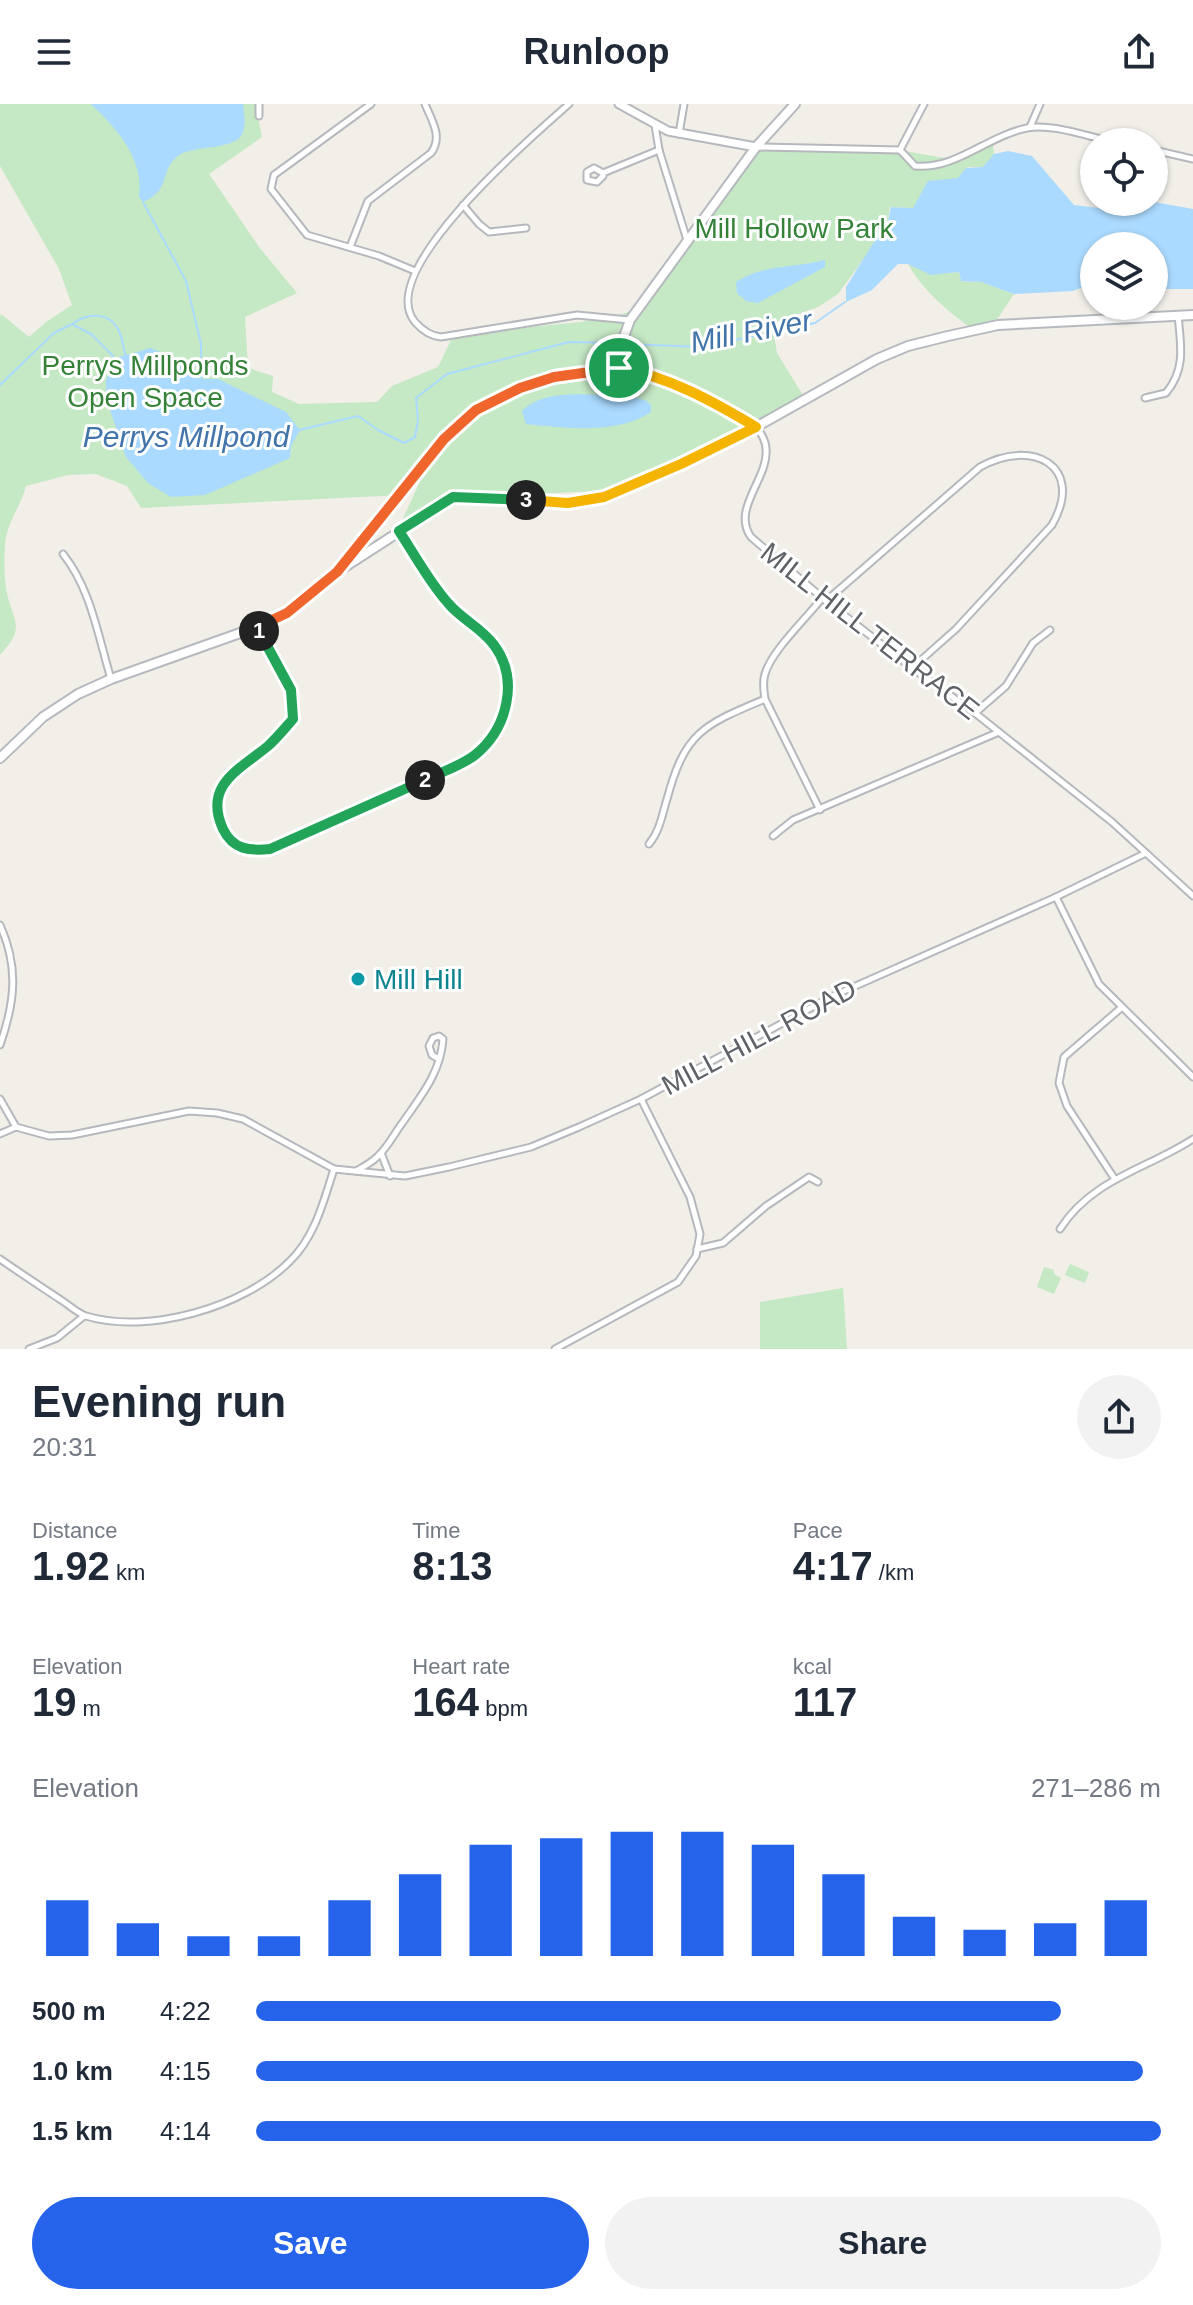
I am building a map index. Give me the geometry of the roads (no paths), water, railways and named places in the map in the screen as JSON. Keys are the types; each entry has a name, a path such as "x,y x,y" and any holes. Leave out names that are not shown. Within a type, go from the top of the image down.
{"main road":[{"path":"337,572 444,439 476,410 520,388 554,377 619,368 629,322 756,147 795,104"},
{"path":"0,758 43,717 78,694 287,613 337,572 453,497 568,503 604,497 756,427 877,359 934,339 998,325 1193,315"}],"street":[{"path":"259,104 259,116"},
{"path":"371,104 274,175 271,181 273,193 303,233 312,238 379,256 415,271"},
{"path":"350,247 368,201 436,146 437,138 425,104"},
{"path":"569,104 463,205 441,231 415,271 410,287 410,312 417,324 436,337 577,315 629,322"},
{"path":"619,104 655,125 679,134 756,147 900,150 915,166 939,165 993,139 1030,127 1080,136"},
{"path":"679,134 684,104"},
{"path":"900,150 924,104"},
{"path":"1030,127 1040,104"},
{"path":"655,125 659,150 688,242"},
{"path":"603,173 659,150"},
{"path":"1168,153 1193,159"},
{"path":"463,205 489,232 526,228"},
{"path":"1145,398 1166,393 1178,373 1182,353 1177,315"},
{"path":"619,368 661,379 731,411 756,427"},
{"name":"MILL HILL TERRACE","path":"756,427 764,440 766,454 748,508 747,530 770,554 824,599 1112,822 1193,896"},
{"path":"820,810 765,699 764,679 768,666 824,599 980,467 1019,454 1039,457 1049,463 1064,495 1052,525 956,629 912,668"},
{"path":"257,627 291,690 293,719 270,745 230,774 218,796 217,817 227,838 246,851 270,849 473,757 495,735 506,707 508,687 503,661 493,643 450,607 399,531"},
{"path":"63,554 77,572 84,588 111,679"},
{"path":"975,713 1006,686 1033,643 1050,630"},
{"path":"649,844 657,834 675,768 686,747 712,723 765,699"},
{"path":"773,836 793,820 999,732"},
{"name":"MILL HILL ROAD","path":"697,1249 700,1234 690,1197 641,1099 832,996 1056,897 1146,853"},
{"path":"1056,897 1099,984 1193,1077"},
{"path":"0,925 14,968 11,1015 0,1045"},
{"path":"1114,1178 1067,1106 1059,1083 1064,1057 1121,1008"},
{"path":"355,1171 381,1153 431,1083 439,1059"},
{"path":"0,1099 16,1127"},
{"path":"0,1134 16,1127 49,1136 72,1135 189,1111 217,1113 243,1119 334,1169 390,1176 411,1175 531,1147 641,1099"},
{"path":"1060,1229 1070,1214 1114,1178 1193,1139"},
{"path":"381,1153 390,1176"},
{"path":"0,1259 84,1316 126,1323 192,1314 258,1285 291,1261 316,1223 334,1169"},
{"path":"555,1349 678,1282 692,1265 697,1249 723,1243 766,1206 809,1177 818,1182"},
{"path":"29,1349 57,1338 84,1316"}],"water":[{"path":"91,104 243,104 244,129 237,140 230,143 181,154 169,166 159,191 143,202 139,197 137,170 127,145"},
{"path":"1008,151 1032,156 1074,205 1080,206 1080,216 1168,216 1168,205 1193,209 1193,289 1168,289 1168,232 1080,232 1080,288 1073,291 1014,294 981,282 961,281 959,272 931,275 908,264 898,264 872,290 846,302 846,287 887,226 891,207 913,208 928,181 958,178 966,168 983,167 994,154"},
{"path":"825,260 825,267 758,303 746,301 737,293 736,282 746,276 768,269"},
{"name":"Perrys Millpond","path":"151,348 174,358 184,372 201,379 218,379 286,412 300,430 291,446 290,458 205,495 171,497 148,483 126,457 106,398 106,380 115,358"},
{"path":"623,395 645,400 651,405 651,412 623,424 573,428 526,424 522,411 532,403 556,396"}],"waterway":[{"path":"143,202 186,281 201,344 201,380"},
{"name":"Mill River","path":"625,344 702,347 815,323 845,302"},
{"path":"72,324 91,316 110,320 119,331 126,357"},
{"name":"Mill River","path":"0,385 54,333 72,324 91,334 115,358"},
{"name":"Mill River","path":"299,430 358,416 404,443 415,437 418,420 416,398 447,374 569,342 619,343"}],"place":[{"name":"Mill Hill","path":"358,979"}],"park label":[{"name":"Mill Hollow Park","path":"794,228"},
{"name":"Perrys Millponds Open Space","path":"145,381"}]}
